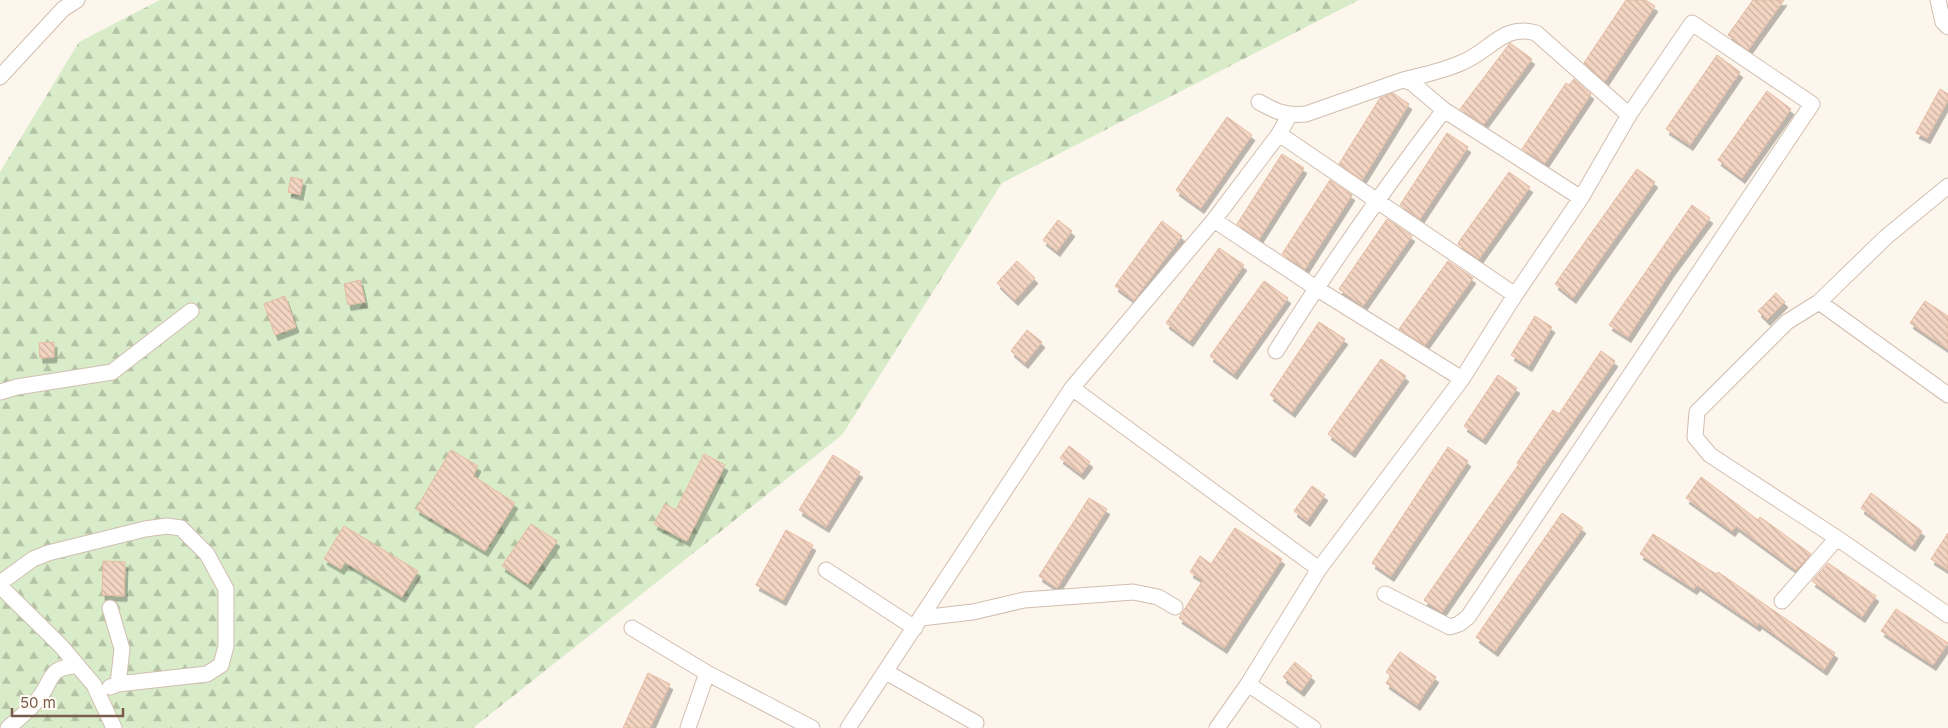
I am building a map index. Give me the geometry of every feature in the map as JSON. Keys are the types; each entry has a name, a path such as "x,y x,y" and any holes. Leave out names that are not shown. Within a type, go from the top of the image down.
{"street":[{"path":"0,77 63,9 77,0"},
{"path":"1938,0 1943,22 1948,27"},
{"path":"1217,728 1248,684 1319,569 1462,379 1515,295 1581,198 1629,115 1692,23 1812,104 1468,617 1459,624 1450,627 1385,594"},
{"path":"1259,102 1274,111 1289,116 1306,114 1403,80 1464,62 1510,32 1523,29 1536,33 1629,115"},
{"path":"1403,80 1412,83 1444,110 1581,198"},
{"path":"1276,351 1316,288 1377,199 1444,110"},
{"path":"848,728 1072,388 1214,220 1279,134 1289,116"},
{"path":"1279,134 1377,199 1515,295"},
{"path":"1948,186 1886,238 1819,302 1788,322 1697,412 1694,430 1699,444 1710,455 1837,538 1948,615"},
{"path":"1214,220 1316,288 1462,379"},
{"path":"1819,302 1948,395"},
{"path":"0,392 17,387 112,372 191,311"},
{"path":"1072,388 1319,569"},
{"path":"97,691 118,684 207,674 221,665 226,646 226,589 207,554 181,528 167,526 146,529 48,553 33,559 0,584 78,666 97,691 114,728"},
{"path":"1782,601 1837,538"},
{"path":"826,570 918,623 1024,600 1133,592 1158,597 1175,607"},
{"path":"110,608 122,649 118,684"},
{"path":"632,628 707,672 812,728"},
{"path":"8,728 40,698 51,676 63,667 78,666"},
{"path":"688,728 707,672"},
{"path":"886,672 976,723"},
{"path":"1248,684 1313,728"}],"green space":[{"path":"160,0 1359,0 1002,183 842,435 473,728 0,728 0,172 79,42"}],"building":[{"path":"1626,0 1645,0 1655,6 1605,81 1584,63"},
{"path":"1753,0 1784,0 1748,50 1728,35"},
{"path":"1510,43 1532,59 1484,124 1460,109"},
{"path":"1717,55 1740,72 1690,145 1666,129"},
{"path":"1574,79 1591,94 1545,163 1522,149 1566,83 1569,85"},
{"path":"1940,89 1948,94 1948,100 1927,138 1916,133"},
{"path":"1767,91 1791,109 1742,178 1718,160"},
{"path":"1393,93 1409,104 1362,180 1339,164 1380,98"},
{"path":"1227,117 1252,135 1201,208 1176,190"},
{"path":"1447,133 1468,147 1420,219 1400,205"},
{"path":"1282,154 1304,168 1259,239 1237,224"},
{"path":"1637,169 1655,182 1573,298 1555,284"},
{"path":"1509,172 1530,187 1479,259 1458,243"},
{"path":"291,177 303,180 300,195 288,192"},
{"path":"1330,180 1352,195 1305,269 1282,254"},
{"path":"1692,205 1710,218 1671,271 1628,337 1609,325"},
{"path":"1387,219 1412,236 1363,306 1339,289"},
{"path":"1058,220 1072,231 1057,251 1043,240"},
{"path":"1162,221 1182,236 1134,300 1115,286"},
{"path":"1219,248 1244,265 1190,341 1166,323"},
{"path":"1017,261 1035,278 1015,300 997,283"},
{"path":"1448,261 1473,278 1425,345 1399,329"},
{"path":"360,280 365,302 348,305 344,284"},
{"path":"1264,281 1288,298 1234,374 1210,356"},
{"path":"1776,293 1785,302 1767,320 1758,311"},
{"path":"285,296 296,327 275,335 264,304"},
{"path":"1925,301 1948,316 1948,349 1910,323"},
{"path":"1535,316 1552,327 1529,366 1511,355"},
{"path":"1319,322 1345,339 1292,412 1270,395"},
{"path":"1027,330 1042,342 1025,363 1011,351"},
{"path":"54,342 54,357 40,358 39,343"},
{"path":"1601,351 1615,361 1442,612 1424,600 1519,464 1517,463 1553,410 1559,414"},
{"path":"1381,359 1406,376 1352,452 1328,434"},
{"path":"1498,375 1517,388 1483,439 1464,426"},
{"path":"1069,446 1090,462 1081,474 1060,458"},
{"path":"1448,447 1468,461 1391,576 1372,563"},
{"path":"451,450 478,466 473,476 515,503 485,551 416,509"},
{"path":"704,454 725,465 687,541 654,524 665,504 676,510"},
{"path":"833,455 860,472 826,527 799,510"},
{"path":"1701,477 1758,520 1760,517 1811,554 1796,570 1736,526 1732,531 1686,498"},
{"path":"1312,486 1325,495 1307,521 1294,511"},
{"path":"1871,493 1922,531 1912,546 1861,508"},
{"path":"1089,498 1107,509 1057,588 1039,576"},
{"path":"1562,513 1583,528 1495,651 1476,637"},
{"path":"531,524 557,541 528,584 502,566"},
{"path":"344,526 418,571 402,597 345,562 341,569 324,559"},
{"path":"1235,528 1282,559 1224,648 1179,618 1203,580 1190,572 1200,556 1211,564"},
{"path":"786,530 813,545 783,600 756,585"},
{"path":"1948,533 1948,570 1931,559"},
{"path":"1653,534 1716,574 1718,572 1835,653 1824,670 1759,623 1757,626 1697,585 1694,589 1640,554"},
{"path":"103,561 125,562 124,596 102,595"},
{"path":"1828,563 1876,596 1862,617 1812,581"},
{"path":"1896,609 1948,643 1933,665 1881,631"},
{"path":"1400,652 1436,677 1417,705 1386,683 1391,676 1386,672"},
{"path":"1295,662 1312,676 1301,691 1283,677"},
{"path":"648,673 670,684 650,728 623,728"}]}
